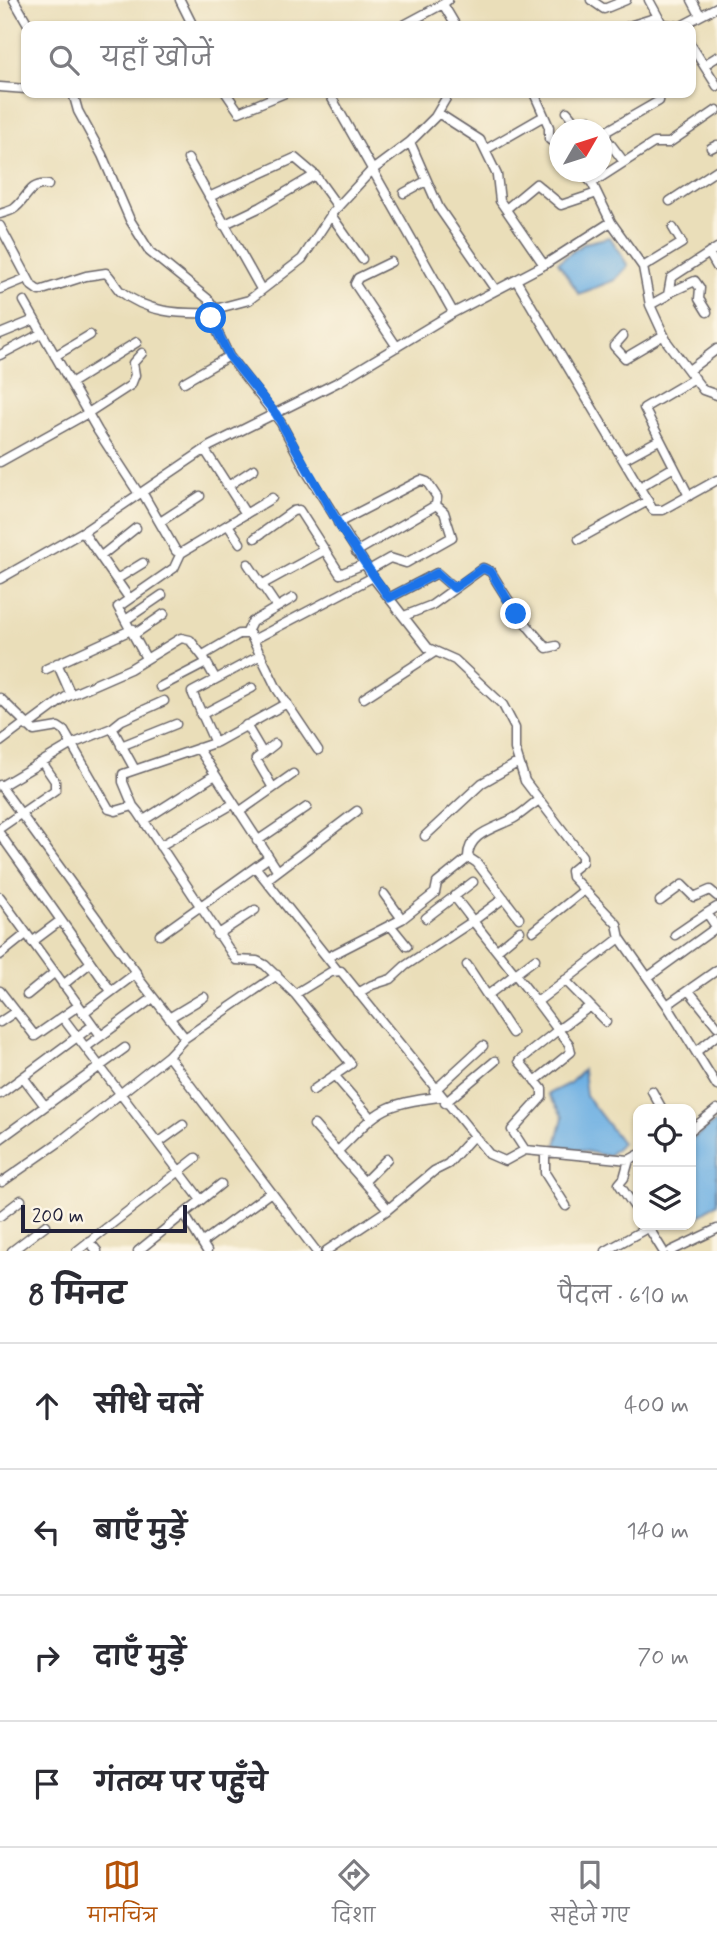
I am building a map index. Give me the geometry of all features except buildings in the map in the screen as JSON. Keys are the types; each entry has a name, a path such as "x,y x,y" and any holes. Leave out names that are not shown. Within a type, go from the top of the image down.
{"street":[{"path":"14,0 26,21"},
{"path":"180,0 190,21"},
{"path":"591,0 604,9 626,0"},
{"path":"649,0 660,21"},
{"path":"692,0 700,15"},
{"path":"411,21 446,2 454,21"},
{"path":"689,21 717,7"},
{"path":"645,21 658,17"},
{"path":"696,53 717,86"},
{"path":"704,65 717,57"},
{"path":"0,87 21,89"},
{"path":"74,98 78,111 102,155 130,220 150,252 208,299 229,356 276,414 356,552 389,598 435,652 455,660 503,705 515,727 515,749 525,781 582,856 582,862 571,874 583,891 617,924 620,938 667,1005 717,1086"},
{"path":"229,98 239,112 273,98"},
{"path":"332,98 453,312"},
{"path":"0,226 35,289 46,292 80,277 107,273 119,290 155,310 213,311 249,300 302,259 338,207 371,171 410,142 438,113 446,98"},
{"path":"536,98 549,128"},
{"path":"612,126 659,101 659,98"},
{"path":"717,110 669,143 654,143 592,183 611,222 643,267 650,305 664,335 707,393 717,395"},
{"path":"438,113 476,137 497,175 498,197 544,265"},
{"path":"567,113 572,119"},
{"path":"485,150 544,116"},
{"path":"410,142 439,208 495,289"},
{"path":"612,146 624,162"},
{"path":"209,197 289,158 298,160 315,175 338,207"},
{"path":"188,159 261,289"},
{"path":"670,201 717,170"},
{"path":"223,225 315,175"},
{"path":"404,193 426,181"},
{"path":"0,214 16,209 26,192 43,184 48,185"},
{"path":"506,209 536,184 561,205 597,192"},
{"path":"331,215 362,259"},
{"path":"0,579 83,532 237,430 276,414 453,312 544,265 611,222"},
{"path":"643,267 682,243 673,228"},
{"path":"671,292 671,278 717,248"},
{"path":"709,253 717,267"},
{"path":"391,262 358,278 355,284 397,346"},
{"path":"0,289 27,278"},
{"path":"516,280 653,510 659,512 717,480"},
{"path":"650,305 695,281 700,288 699,299 707,312"},
{"path":"24,301 88,413 160,522 176,551 181,553"},
{"path":"0,334 34,320"},
{"path":"0,355 42,333"},
{"path":"55,356 90,335"},
{"path":"623,336 614,346 625,358 664,335"},
{"path":"71,383 137,342"},
{"path":"689,370 717,349"},
{"path":"0,462 88,413 131,385 135,375 133,363 142,353"},
{"path":"184,382 229,356"},
{"path":"689,496 644,408 695,378"},
{"path":"624,459 659,440"},
{"path":"205,450 246,514"},
{"path":"640,486 674,467"},
{"path":"228,486 254,470"},
{"path":"338,523 421,480 427,482 437,498 436,505"},
{"path":"160,522 200,496"},
{"path":"146,658 134,631 118,607 178,564 181,553 272,498"},
{"path":"579,539 648,501"},
{"path":"356,552 436,505"},
{"path":"255,639 390,558 406,563 452,537 444,512 436,505"},
{"path":"255,538 293,511 299,510 340,574 369,570"},
{"path":"228,525 240,543"},
{"path":"101,556 136,528"},
{"path":"83,532 129,598"},
{"path":"261,585 325,550"},
{"path":"117,579 143,563"},
{"path":"248,564 277,607"},
{"path":"404,616 432,604 479,569 489,569 519,618 547,648 556,646"},
{"path":"389,598 437,573 454,588"},
{"path":"127,619 162,595"},
{"path":"160,687 205,660 208,651 247,632 252,622 293,598"},
{"path":"46,669 134,631 164,614"},
{"path":"247,632 255,639 287,703 318,750"},
{"path":"0,742 71,695 185,637 205,660 215,678"},
{"path":"364,698 435,652"},
{"path":"215,743 192,692 261,655"},
{"path":"57,663 71,695"},
{"path":"201,715 252,688"},
{"path":"0,698 34,731 58,727 72,744 109,809 116,811 132,806"},
{"path":"164,701 121,720 112,728 72,744 0,786 153,998 185,1038"},
{"path":"287,703 215,743 134,768 122,777 132,806 144,820 199,908 236,960 257,961 277,975 351,1064 313,1090"},
{"path":"121,746 176,724"},
{"path":"246,725 262,752"},
{"path":"112,728 134,768"},
{"path":"273,788 256,762 262,752 275,744"},
{"path":"198,748 278,871"},
{"path":"0,828 55,790 55,781 42,762"},
{"path":"425,835 482,783 519,762"},
{"path":"160,846 273,788 293,774"},
{"path":"144,820 215,775"},
{"path":"468,857 468,850 480,835 514,818 539,800"},
{"path":"257,841 307,807"},
{"path":"266,880 357,811"},
{"path":"0,834 111,992"},
{"path":"468,857 473,859 519,918"},
{"path":"328,957 402,919 435,893 437,883 468,857"},
{"path":"160,935 268,858"},
{"path":"256,868 483,1149 502,1161 525,1150 628,1160 633,1158"},
{"path":"426,918 473,882"},
{"path":"660,901 682,885 694,897 710,890 717,896"},
{"path":"533,931 583,891"},
{"path":"384,894 402,919"},
{"path":"454,896 569,1044 571,1052 535,1082"},
{"path":"0,897 101,1036"},
{"path":"358,993 391,979 405,966 504,898"},
{"path":"675,935 717,907"},
{"path":"217,935 255,911"},
{"path":"648,977 717,927 707,913"},
{"path":"32,942 60,921"},
{"path":"390,925 407,946"},
{"path":"496,950 520,931"},
{"path":"0,955 26,934"},
{"path":"537,1002 620,938"},
{"path":"488,995 535,959"},
{"path":"63,985 90,963"},
{"path":"467,965 512,1033"},
{"path":"295,994 337,970"},
{"path":"667,1005 717,971"},
{"path":"27,995 54,973"},
{"path":"0,991 35,1036 111,992 131,976 138,975"},
{"path":"2,1182 121,1095 168,1056 185,1038 277,975"},
{"path":"565,980 607,1023"},
{"path":"689,991 717,1026"},
{"path":"169,1018 204,997"},
{"path":"86,1047 153,998"},
{"path":"525,1150 512,1130 542,1097 542,1089 519,1061 589,1007"},
{"path":"0,1022 15,1012"},
{"path":"63,1018 201,1200"},
{"path":"0,1094 92,1026"},
{"path":"696,1052 717,1035"},
{"path":"439,1097 483,1045"},
{"path":"0,1139 125,1048"},
{"path":"168,1056 316,1251"},
{"path":"337,1152 384,1108 400,1102 439,1097 495,1061"},
{"path":"334,1076 371,1118"},
{"path":"23,1077 45,1106"},
{"path":"652,1091 659,1104"},
{"path":"696,1125 717,1110"},
{"path":"158,1143 183,1125"},
{"path":"314,1125 388,1209"},
{"path":"326,1251 388,1209 434,1171 448,1164 474,1135"},
{"path":"545,1153 545,1173 566,1206"},
{"path":"77,1251 196,1158"},
{"path":"363,1182 387,1159"},
{"path":"628,1160 624,1178 619,1184 633,1205"},
{"path":"138,1251 221,1184"},
{"path":"203,1242 271,1192"},
{"path":"0,1216 22,1200"},
{"path":"184,1214 206,1251"},
{"path":"15,1250 46,1225"},
{"path":"606,1251 641,1230"},
{"path":"650,1230 663,1251"},
{"path":"671,1251 717,1230"},
{"path":"89,1241 97,1251"}],"water":[{"path":"610,237 628,266 615,280 579,294 558,262 585,243"},
{"path":"583,1070 586,1096 622,1143 608,1156 556,1145 563,1117 548,1094 570,1083"},
{"path":"717,1121 717,1203 696,1218 696,1167 696,1136"}],"route":[{"path":"211,318 229,356 276,414 342,530 389,598 437,573 441,573 454,588 483,568 489,569 516,614"}]}
